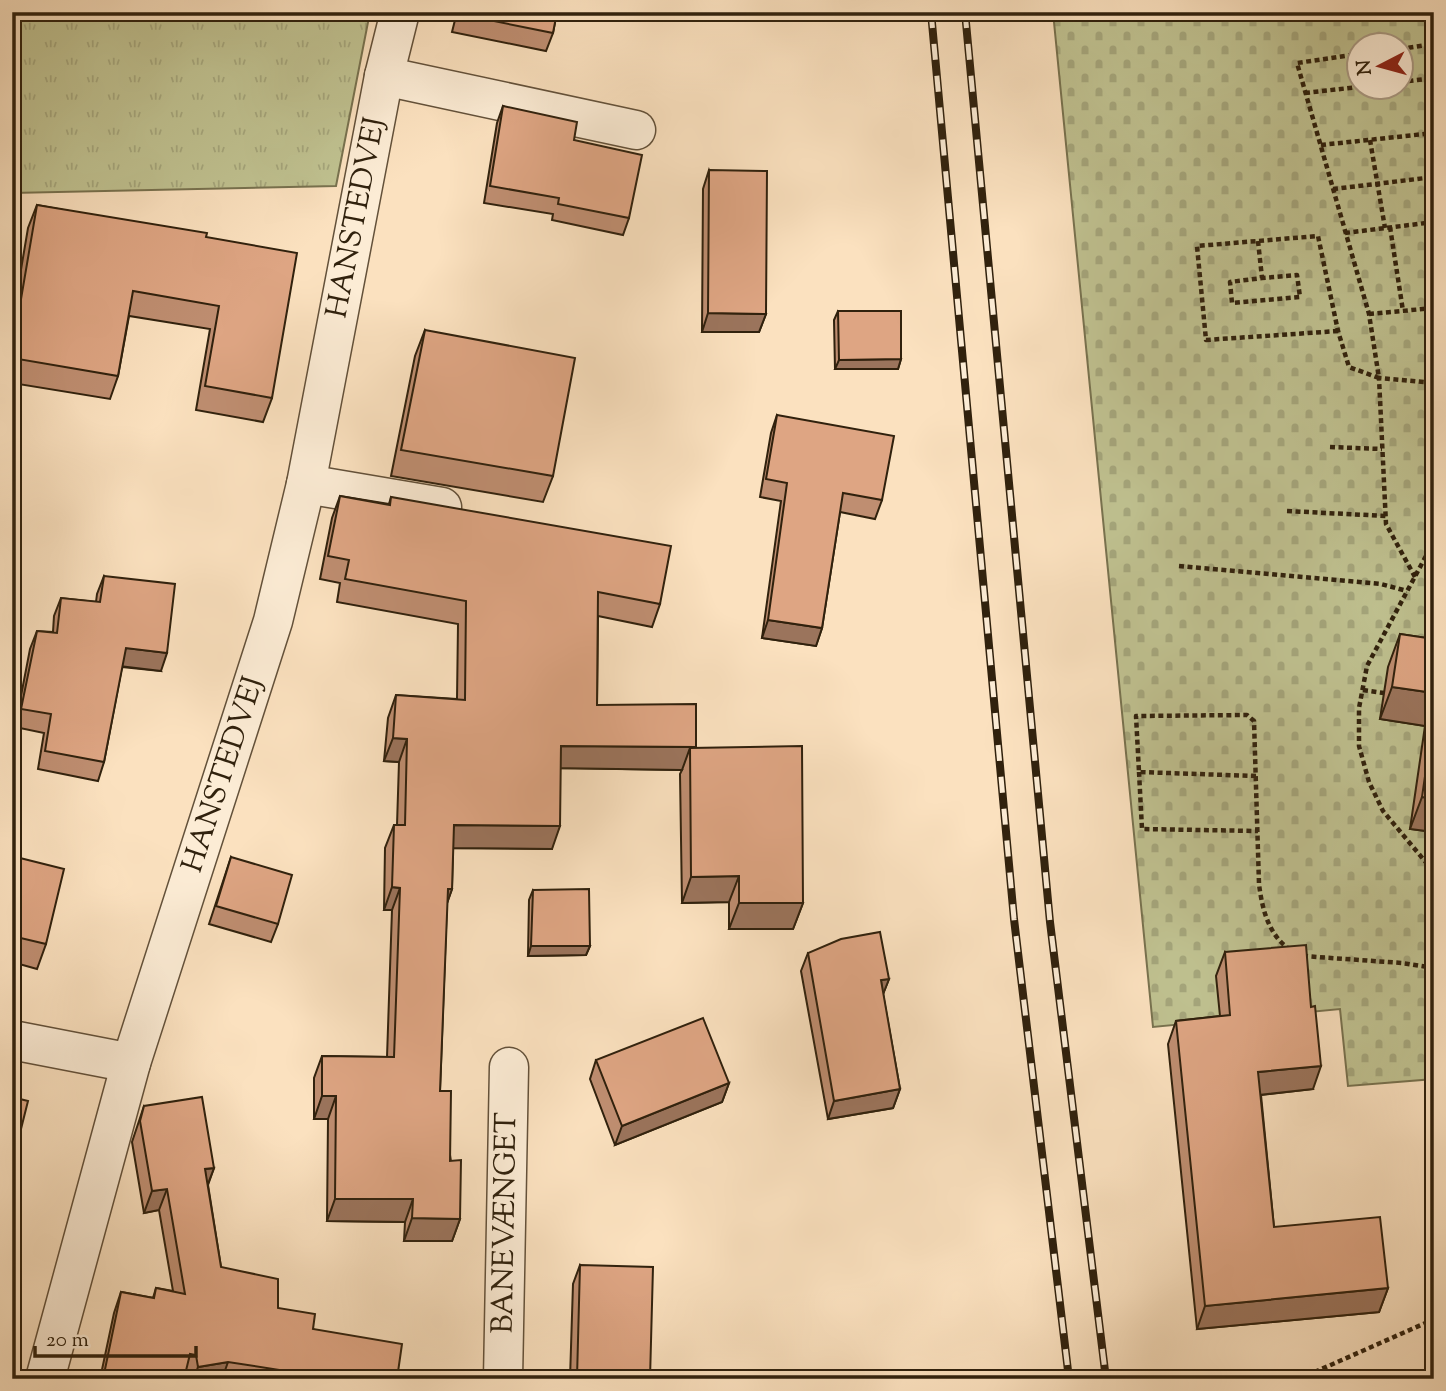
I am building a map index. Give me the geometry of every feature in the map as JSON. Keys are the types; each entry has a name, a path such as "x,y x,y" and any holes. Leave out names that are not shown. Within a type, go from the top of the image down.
{"street":[{"name":"HANSTEDVEJ","path":"45,1379 131,1063 273,621 306,484 384,76 400,12"},
{"name":"HANSTEDVEJ","path":"384,76 636,130"},
{"path":"306,484 471,512"},
{"path":"12,1040 131,1063"},
{"name":"BANEVÆNGET","path":"503,1379 509,1067"}],"path":[{"path":"1414,47 1434,44"},
{"path":"1344,56 1297,63 1369,314 1379,378 1386,524 1415,577"},
{"path":"1414,80 1434,78"},
{"path":"1305,93 1344,89"},
{"path":"1321,145 1433,133 1434,145"},
{"path":"1370,140 1403,311"},
{"path":"1333,190 1434,177"},
{"path":"1345,233 1434,222"},
{"path":"1338,331 1206,340 1197,246 1318,236 1338,331 1349,367 1379,378 1434,383"},
{"path":"1258,241 1262,278"},
{"path":"1297,275 1300,297 1232,303 1230,282 1262,278 1297,275"},
{"path":"1369,314 1434,307"},
{"path":"1330,447 1382,449"},
{"path":"1287,511 1386,516"},
{"path":"1434,541 1367,666 1359,708 1359,746 1369,782 1383,811 1434,872"},
{"path":"1179,566 1381,584 1407,591"},
{"path":"1363,690 1384,693"},
{"path":"1258,831 1142,829 1136,716 1247,715 1254,721 1262,908 1272,930 1285,947 1305,958 1402,963 1434,968"},
{"path":"1139,772 1256,776"},
{"path":"1299,1379 1430,1321"}],"green space":[{"path":"12,12 370,12 336,186 12,193"},
{"path":"1053,12 1434,12 1434,1079 1348,1086 1340,1009 1153,1027"}],"building":[{"path":"459,12 557,12 553,33"},
{"path":"503,106 577,122 574,140 642,155 629,218 558,204 559,198 490,186"},
{"path":"709,170 767,171 766,314 708,313"},
{"path":"37,205 207,233 206,237 297,253 272,398 205,386 219,306 133,291 118,376 12,358"},
{"path":"838,311 901,311 901,359 839,360"},
{"path":"425,330 575,358 553,476 401,450"},
{"path":"777,415 894,436 882,500 843,493 822,628 768,620 787,483 766,479"},
{"path":"340,496 390,505 391,497 671,546 660,604 598,592 597,705 696,704 696,747 561,746 560,826 454,825 452,889 448,889 440,1091 451,1091 450,1161 461,1160 460,1219 412,1218 413,1199 335,1199 336,1096 322,1096 322,1056 394,1057 400,888 392,887 394,825 405,825 407,739 393,738 396,695 465,700 466,601 345,579 349,560 328,556"},
{"path":"104,576 175,584 167,653 126,648 104,762 45,751 51,714 21,709 37,631 57,633 61,598 100,602"},
{"path":"1400,634 1434,639 1434,693 1392,687"},
{"path":"1434,714 1434,798 1422,797"},
{"path":"802,746 803,903 739,903 739,876 691,877 690,748"},
{"path":"12,856 64,869 46,944 12,936"},
{"path":"231,857 292,875 278,924 216,906"},
{"path":"589,889 590,946 531,946 533,890"},
{"path":"880,932 889,979 881,980 900,1089 834,1101 808,953 841,939"},
{"path":"1306,945 1311,1007 1315,1006 1321,1066 1258,1072 1274,1227 1380,1217 1388,1288 1205,1306 1176,1021 1230,1015 1225,952"},
{"path":"703,1018 729,1083 622,1126 596,1060"},
{"path":"12,1097 28,1101 12,1165"},
{"path":"202,1097 214,1168 205,1169 221,1267 278,1279 278,1308 315,1314 313,1329 402,1344 397,1379 298,1379 299,1373 228,1362 198,1367 196,1355 190,1354 184,1379 103,1379 121,1292 154,1298 156,1288 185,1294 167,1189 152,1191 140,1121 144,1106"},
{"path":"580,1265 653,1267 650,1379 577,1378"}],"railway":[{"path":"931,12 1014,919 1069,1379"},
{"path":"965,12 1050,922 1106,1379"}]}
